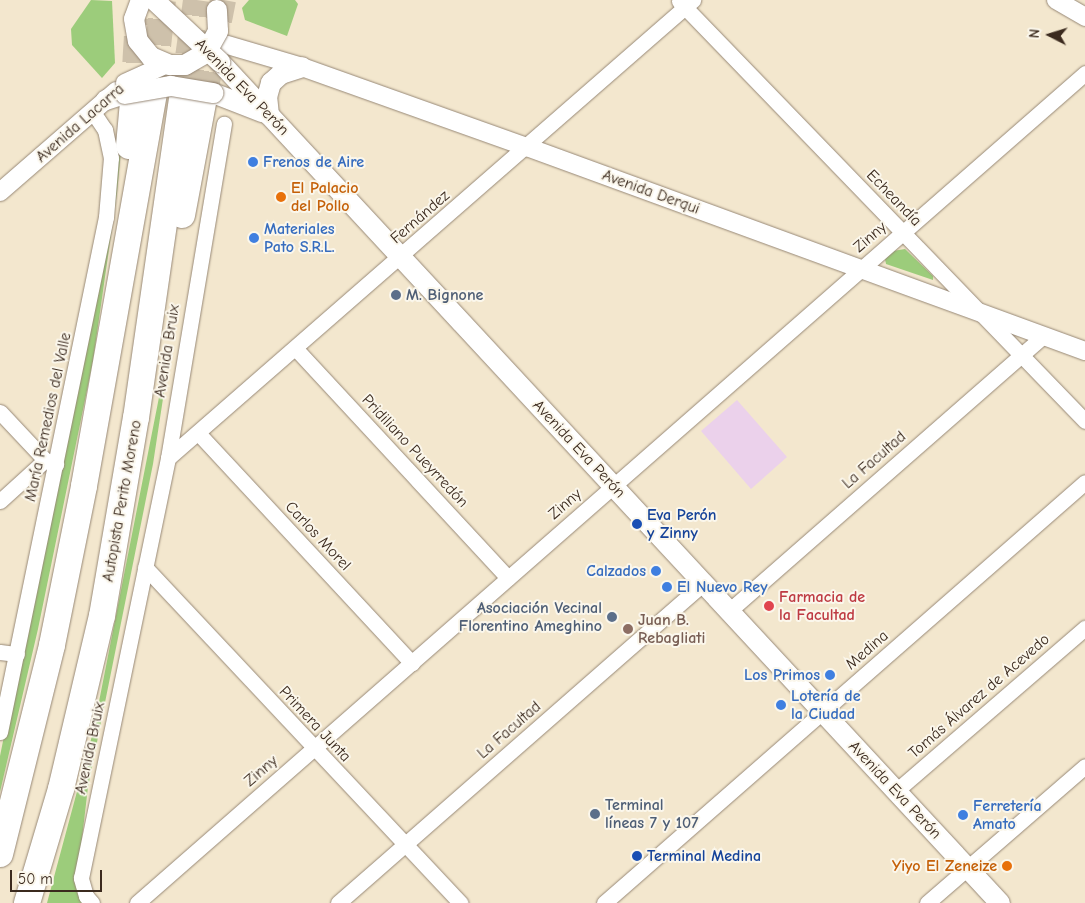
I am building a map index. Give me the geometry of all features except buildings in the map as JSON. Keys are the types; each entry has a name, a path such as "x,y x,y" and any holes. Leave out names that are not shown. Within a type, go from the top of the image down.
{"highway":[{"name":"Autopista Perito Moreno","path":"27,903 61,789 102,616 136,418 176,247 200,94"},
{"path":"0,854 54,636 119,288 123,97"}],"main road":[{"path":"141,0 134,19 136,37 147,54 167,64 190,63 217,50 219,24 217,3"},
{"name":"Avenida Eva Perón","path":"154,0 217,50 269,115 1000,903"},
{"path":"123,97 171,86 269,115 267,97 271,83 281,74 302,67"}],"street":[{"path":"1056,0 1085,17"},
{"name":"Fernández","path":"168,458 199,434 401,258 527,147 686,2"},
{"name":"Echeandía","path":"686,2 902,232 1022,353 1085,421"},
{"name":"Avenida Derqui","path":"217,50 302,67 527,147 1085,351"},
{"name":"Avenida Lacarra","path":"0,192 167,64"},
{"name":"Zinny","path":"137,903 1085,73"},
{"name":"María Remedios del Valle","path":"0,732 17,654 51,462 103,235 111,179 111,158 105,130 123,97"},
{"name":"Avenida Bruix","path":"92,903 86,896 80,878 168,458 224,124"},
{"name":"La Facultad","path":"729,611 1043,336"},
{"name":"Pridiliano Pueyrredón","path":"296,349 508,578"},
{"path":"0,412 51,462 0,500"},
{"name":"Carlos Morel","path":"199,434 412,662"},
{"name":"Medina","path":"604,903 1085,482"},
{"name":"Primera Junta","path":"145,567 460,903"},
{"name":"La Facultad","path":"338,903 703,584"},
{"name":"Tomás Álvarez de Acevedo","path":"896,790 1085,628"},
{"path":"0,652 17,654"},
{"path":"926,903 1085,766"}],"shaded area":[{"path":"737,400 787,457 751,489 701,431"}],"green space":[{"path":"91,0 112,1 115,63 102,78 72,45 71,29"},
{"path":"249,0 295,0 298,4 287,36 245,20 242,8"},
{"path":"125,109 117,193 93,361 38,629 0,792 0,756 116,182 119,117"},
{"path":"905,249 933,276 933,280 886,264 885,259 893,251"},
{"path":"163,377 166,379 153,464 88,787 79,864 85,903 47,903 93,732"}],"tunnel":[{"path":"154,84 163,0"},
{"path":"183,93 196,0"},
{"path":"204,97 223,0"},
{"path":"133,102 138,18"}],"place":[{"name":"Frenos de Aire","path":"253,162"},
{"name":"El Palacio del Pollo","path":"281,197"},
{"name":"Materiales Pato S.R.L.","path":"254,238"},
{"name":"M. Bignone","path":"396,295"},
{"name":"Eva Perón y Zinny","path":"637,524"},
{"name":"Calzados","path":"656,571"},
{"name":"El Nuevo Rey","path":"667,587"},
{"name":"Farmacia de la Facultad","path":"769,606"},
{"name":"Asociación Vecinal Florentino Ameghino","path":"612,617"},
{"name":"Juan B. Rebagliati","path":"628,629"},
{"name":"Los Primos","path":"830,675"},
{"name":"Lotería de la Ciudad","path":"781,705"},
{"name":"Terminal líneas 7 y 107","path":"595,814"},
{"name":"Ferretería Amato","path":"963,815"},
{"name":"Terminal Medina","path":"637,856"},
{"name":"Yiyo El Zeneize","path":"1007,866"}]}
